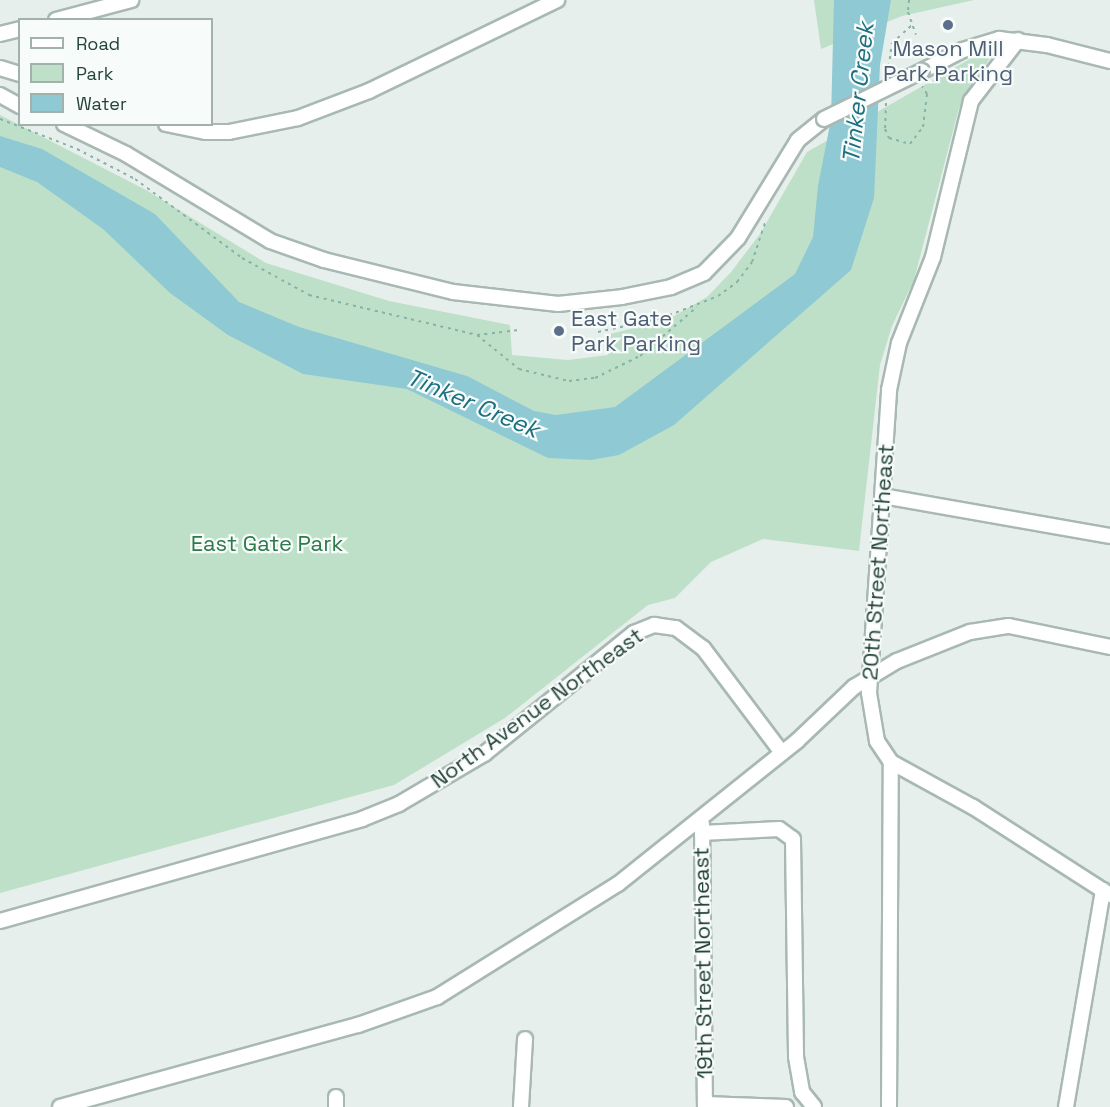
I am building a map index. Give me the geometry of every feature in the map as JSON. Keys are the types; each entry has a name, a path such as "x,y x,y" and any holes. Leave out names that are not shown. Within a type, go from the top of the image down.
{"street":[{"path":"64,18 131,0"},
{"path":"174,126 195,131 229,132 298,118 369,91 557,0"},
{"path":"0,33 18,29"},
{"path":"68,126 126,154 270,241 383,276 453,292 558,304 632,295 671,287 704,273 738,238 798,140 824,119 922,70 985,42 1018,40 1110,62"},
{"name":"20th Street Northeast","path":"889,1107 891,762 877,741 870,675 889,390 899,343 933,257 971,101 1018,40"},
{"path":"0,68 18,73"},
{"path":"0,95 18,105"},
{"path":"883,496 1110,536"},
{"name":"North Avenue Northeast","path":"0,921 362,819 399,804 484,754 634,633 654,625 676,628 703,648 782,753"},
{"path":"60,1107 358,1025 437,997 618,884 782,753 870,675 990,627 1039,629 1110,647"},
{"path":"891,762 973,807 1106,893 1066,1107"},
{"name":"19th Street Northeast","path":"702,818 705,1106"},
{"path":"702,833 779,829 793,839 796,1057 802,1092 814,1107"},
{"path":"521,1107 525,1039"},
{"path":"705,1106 786,1107"}],"path":[{"path":"910,0 908,12 916,35"},
{"path":"477,335 519,369 570,381 595,378 640,356 698,306"}],"green space":[{"path":"814,0 974,0 902,16 821,49"},
{"name":"East Gate Park","path":"995,50 959,108 914,280 892,326 880,365 859,551 763,539 711,562 675,598 648,605 505,718 394,785 0,893 0,115 146,190 266,263 389,301 510,325 512,355 568,360 608,355 610,334 669,319 707,297 731,272 760,234 807,152 984,51"}],"water":[{"name":"Tinker Creek","path":"834,0 891,0 880,65 874,198 851,270 674,425 619,455 591,460 548,458 407,389 303,374 228,335 170,293 103,229 37,182 0,167 0,136 42,149 155,214 239,302 299,327 467,376 534,411 556,415 615,407 795,274 813,237 818,186 831,119"}],"place":[{"name":"Mason Mill Park Parking","path":"948,25"},
{"name":"East Gate Park Parking","path":"559,331"}]}
